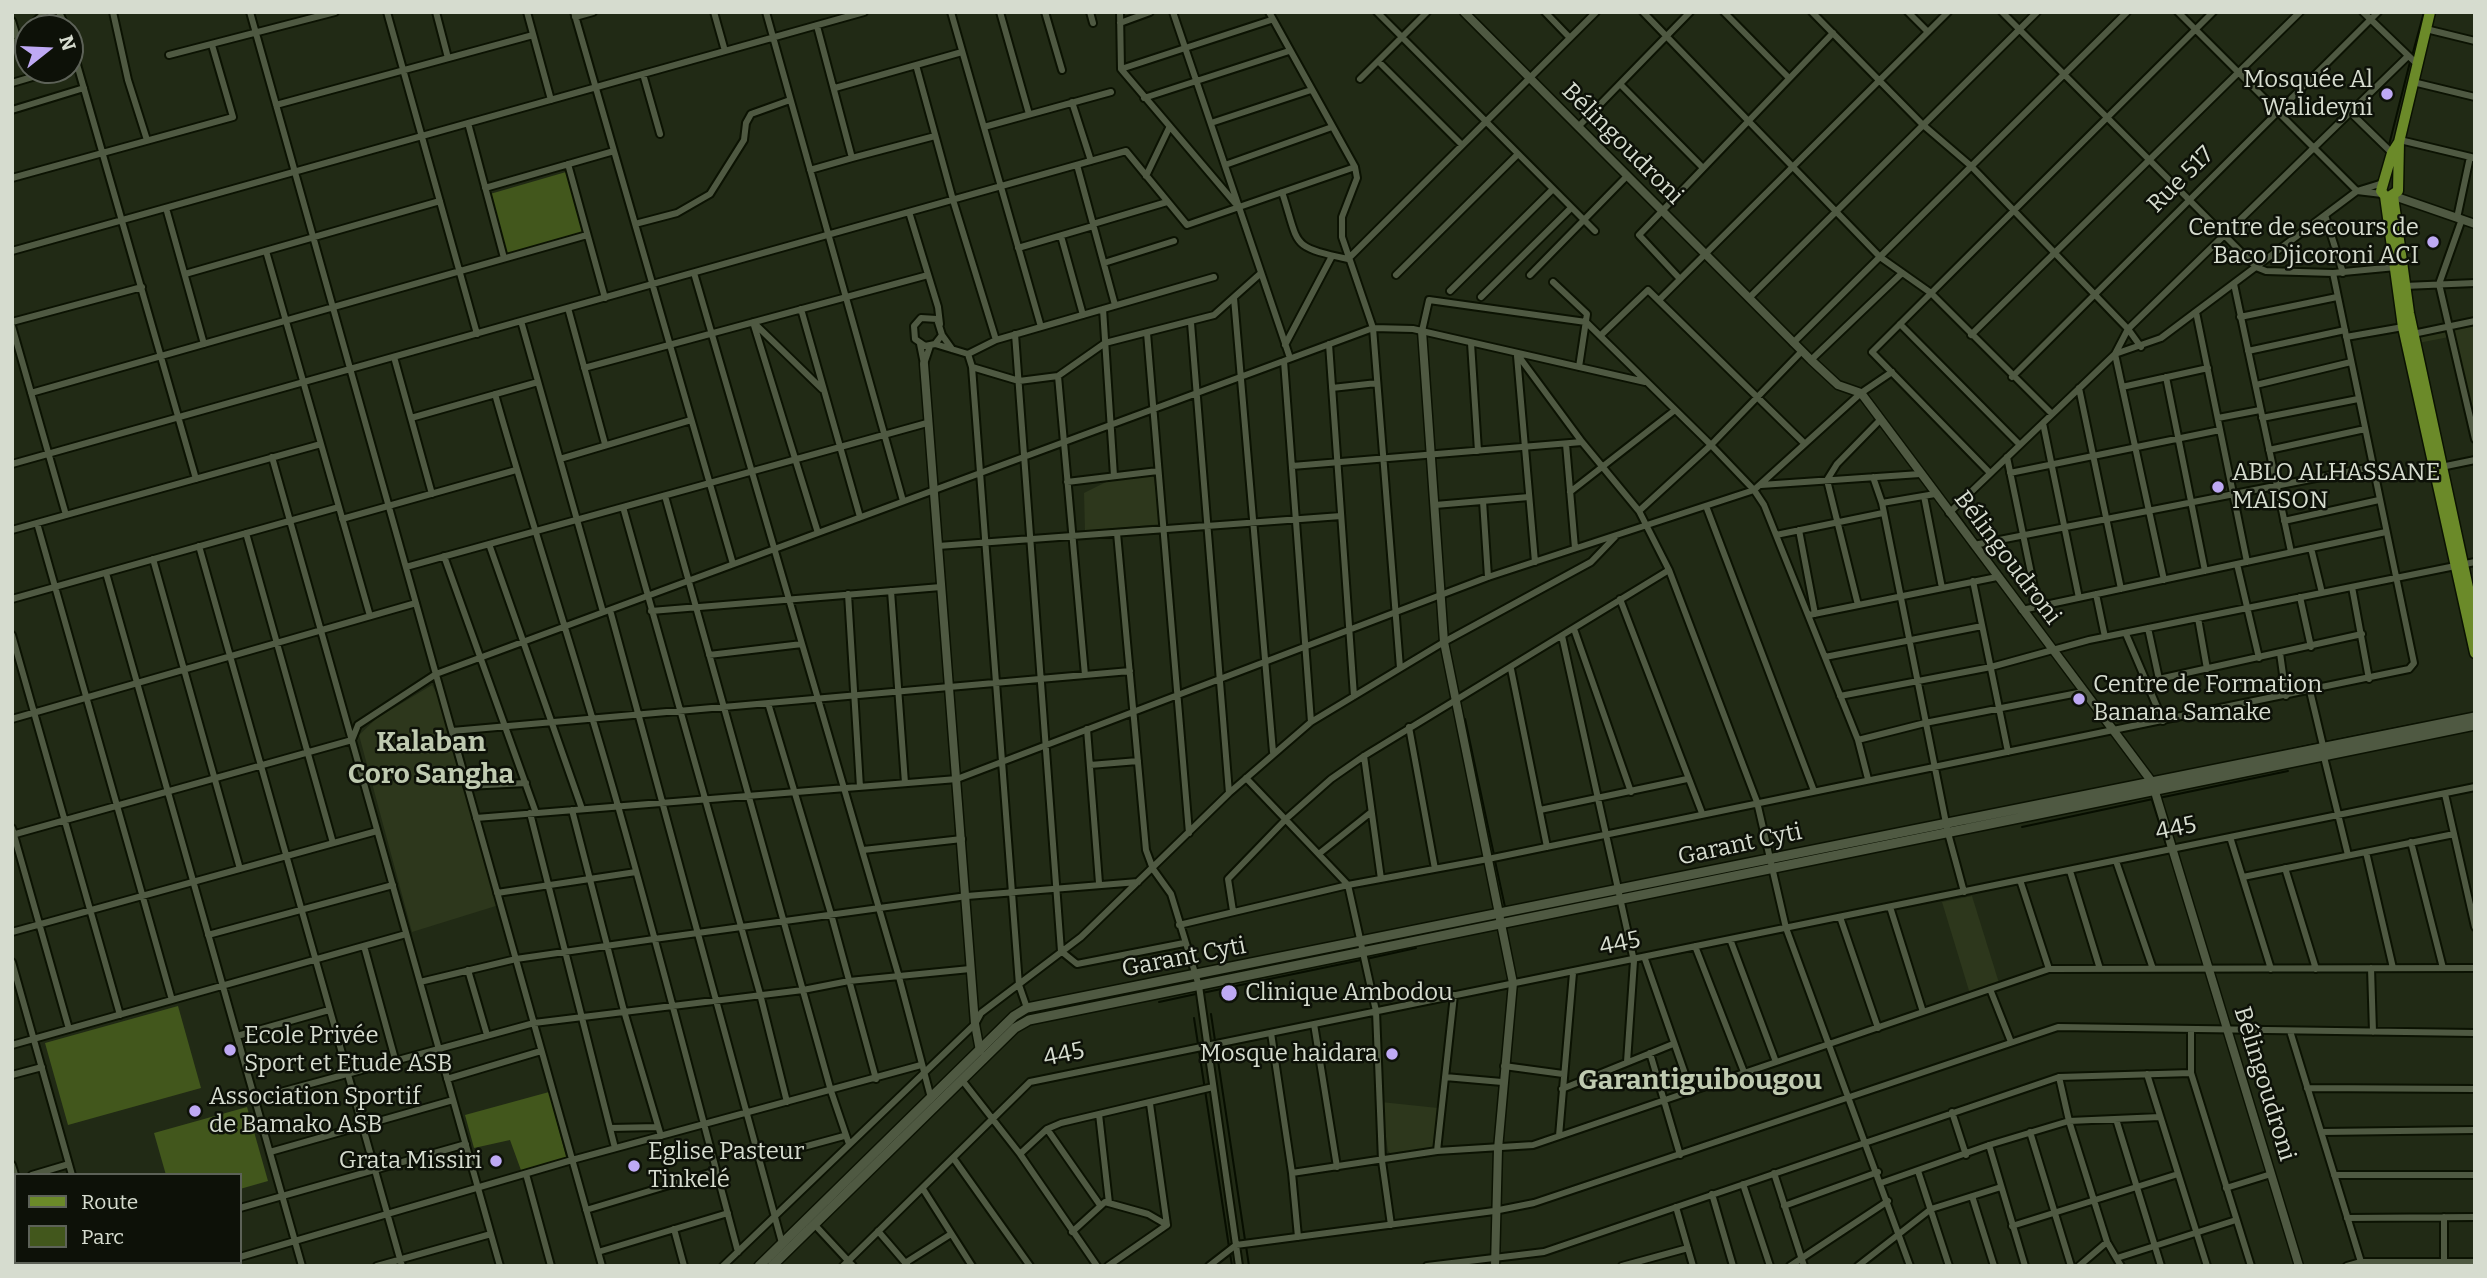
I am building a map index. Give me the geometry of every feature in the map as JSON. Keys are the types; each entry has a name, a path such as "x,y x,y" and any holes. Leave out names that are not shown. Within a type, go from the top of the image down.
{"main road":[{"path":"2390,190 2430,12"},
{"path":"2400,141 2392,153 2390,190 2403,327 2441,467 2475,653"},
{"path":"2397,267 2404,286 2423,401 2459,565 2475,620"},
{"name":"Garant Cyti","path":"2324,753 2475,717"},
{"name":"Garant Cyti","path":"934,1102 1014,1016 1027,1008 1946,822 2475,725"},
{"name":"Garant Cyti","path":"962,1080 1022,1024 1948,833 2153,786"},
{"path":"760,1266 934,1102 962,1080"},
{"path":"772,1266 934,1102"}],"street":[{"path":"60,13 69,12"},
{"path":"113,12 128,80 147,140"},
{"path":"250,12 602,1266"},
{"path":"169,55 335,12"},
{"path":"387,12 477,334"},
{"path":"436,12 448,58"},
{"path":"527,12 551,100"},
{"path":"593,12 574,15 733,565"},
{"path":"713,12 724,51"},
{"path":"766,12 903,501"},
{"path":"12,251 864,12"},
{"path":"951,12 1041,327"},
{"path":"1000,12 1029,114"},
{"path":"1045,12 1062,70"},
{"path":"1090,12 1093,23"},
{"path":"1119,12 1121,69 1239,207"},
{"path":"1120,23 1150,12"},
{"path":"1173,12 1285,345 1311,722"},
{"path":"1269,12 1271,20 1355,167 1357,178 1342,217 1348,259 1373,328 1400,668"},
{"path":"1377,12 1595,231"},
{"path":"1360,79 1427,12"},
{"name":"Bélingoudroni","path":"1464,12 1793,343 1838,385 1861,393 2153,786 2299,1266"},
{"path":"1545,12 1570,38"},
{"path":"1348,259 1596,12"},
{"path":"1643,12 1880,257 1931,293 2012,377 2052,414"},
{"path":"1578,127 1690,12"},
{"path":"1724,12 1789,78"},
{"path":"1812,12 1922,124 1971,166 2095,294 2141,346"},
{"path":"1908,12 1928,32"},
{"path":"1659,300 1948,12"},
{"path":"2002,12 2256,267 2266,271 2333,273 2397,267"},
{"path":"1749,298 2037,12"},
{"path":"1793,343 2127,12"},
{"path":"2178,12 2357,191"},
{"path":"1990,474 1872,352 2213,12"},
{"path":"1971,335 2056,255 2300,12"},
{"path":"2363,12 2418,65"},
{"name":"Rue 517","path":"2012,377 2378,12"},
{"path":"1121,69 1271,20"},
{"path":"817,26 852,158"},
{"path":"2426,29 2475,41"},
{"path":"1680,279 1639,234 1833,33"},
{"path":"276,105 533,35"},
{"path":"12,178 233,117 212,45"},
{"path":"1144,98 1289,51"},
{"path":"835,88 962,52"},
{"path":"1949,513 2115,354 2128,329 2408,56"},
{"path":"1378,61 1462,145"},
{"path":"916,65 953,200 996,340"},
{"path":"643,74 660,134"},
{"path":"2413,82 2475,97"},
{"path":"82,84 196,479"},
{"path":"1620,84 1703,168"},
{"path":"12,110 84,88"},
{"path":"1211,123 1311,90"},
{"path":"984,127 1111,92"},
{"path":"635,224 677,213 710,194 744,140 746,123 751,114 790,100"},
{"path":"1072,102 1091,161"},
{"path":"2351,113 2392,153"},
{"path":"468,124 504,258"},
{"path":"1225,165 1332,127"},
{"path":"1146,176 1169,128"},
{"path":"810,170 935,136"},
{"path":"2400,141 2472,157 2459,219 2439,284 2475,439"},
{"path":"485,188 614,151"},
{"path":"12,464 1126,152 1187,225 1355,167"},
{"path":"1396,275 1518,154"},
{"path":"568,164 605,298"},
{"path":"1076,165 1115,305"},
{"path":"1530,275 1627,176"},
{"path":"1450,291 1553,189"},
{"path":"2115,354 2161,338 2357,191 2390,190 2412,202 2475,224"},
{"path":"1282,192 1299,244 1307,250 1348,259"},
{"path":"185,274 440,201"},
{"path":"1018,248 1167,202"},
{"path":"166,208 204,344"},
{"path":"1481,297 1571,208"},
{"path":"909,212 938,307 942,335 952,349"},
{"path":"2325,215 2343,273"},
{"path":"31,393 587,235"},
{"path":"1061,236 1083,314"},
{"path":"1104,263 1174,241"},
{"path":"266,251 370,616"},
{"path":"1285,345 1332,256"},
{"path":"694,273 900,977 923,1073 934,1102"},
{"path":"972,367 1019,381 1058,376 1105,343 1214,315 1261,273"},
{"path":"1179,925 1349,885 2112,732 2409,669 2414,663 2333,273"},
{"path":"1811,360 1901,274"},
{"path":"584,368 928,275"},
{"path":"920,344 968,354 1015,334 1214,277"},
{"path":"1553,282 1587,314 1579,367"},
{"path":"2234,284 2291,552"},
{"path":"2404,286 2475,284"},
{"path":"66,515 12,324 142,287"},
{"path":"1600,336 1648,290 1805,444"},
{"path":"2241,317 2337,297"},
{"path":"1234,298 1273,752"},
{"path":"1494,1261 1494,1211 1502,1082 1513,983 1444,642 1422,331 1429,300 1586,321 1645,382 1757,487 1812,615 1825,657 1858,740 1868,779"},
{"path":"932,317 938,307"},
{"path":"568,308 605,444"},
{"path":"801,309 860,517"},
{"path":"1103,309 1114,476"},
{"path":"2196,312 2247,562"},
{"path":"940,324 932,317 921,318 913,333 920,344 924,364 967,896 970,969 980,1051"},
{"path":"521,321 577,520 638,715 782,1243"},
{"path":"2413,334 2475,321"},
{"path":"753,322 824,391"},
{"path":"753,322 818,533"},
{"path":"1191,323 1229,793"},
{"path":"1900,324 2020,444"},
{"path":"2248,351 2345,333 2403,327"},
{"path":"352,740 358,725 436,674 1373,328 1422,331 1645,382"},
{"path":"1147,333 1189,833"},
{"path":"1015,334 1061,951 1077,964 1184,943"},
{"path":"924,364 932,345 942,335"},
{"path":"1471,343 1478,451"},
{"path":"1329,344 1354,696"},
{"path":"1639,511 1711,445 1802,351"},
{"path":"968,354 972,367 1019,985 1027,1008"},
{"path":"1517,354 1582,442 1639,511 1669,570 1756,802 1786,928 1878,1172 1910,1266"},
{"path":"1517,354 1535,562"},
{"path":"2115,354 2164,580"},
{"path":"12,359 21,357"},
{"path":"394,357 432,494"},
{"path":"2256,385 2351,362"},
{"path":"2122,387 2208,368"},
{"path":"1757,487 1861,393 1892,372"},
{"path":"1058,376 1085,675"},
{"path":"2166,377 2206,571"},
{"path":"411,418 538,382"},
{"path":"1332,388 1377,383"},
{"path":"2079,388 2121,589"},
{"path":"495,394 533,532 566,626 618,806 738,1252"},
{"path":"2218,418 2358,399"},
{"path":"1570,492 1675,410"},
{"path":"560,459 691,420"},
{"path":"1858,605 1840,522 1827,480 1837,464 1880,420"},
{"path":"406,567 928,423"},
{"path":"2043,423 2079,598"},
{"path":"2269,450 2365,429"},
{"path":"2010,473 2220,430"},
{"path":"1292,466 1582,442"},
{"path":"12,530 321,443"},
{"path":"1566,444 1575,548"},
{"path":"272,457 500,1266"},
{"path":"2007,457 2038,607"},
{"path":"2441,467 2475,460"},
{"path":"1974,545 2372,467"},
{"path":"342,519 516,470"},
{"path":"1068,482 1158,471"},
{"path":"476,818 957,779 1441,594 1757,487 1920,474"},
{"path":"1873,477 1882,503 1907,640 1948,833 1964,892"},
{"path":"1882,503 1935,494"},
{"path":"665,496 831,1091 844,1136 849,1144"},
{"path":"1924,496 1942,588"},
{"path":"1435,505 1529,497"},
{"path":"2284,520 2379,500"},
{"path":"1483,501 1488,577"},
{"path":"1706,506 1814,791"},
{"path":"12,599 339,507"},
{"path":"623,507 703,800 760,994 787,1102"},
{"path":"1776,534 1883,513"},
{"path":"938,546 1341,516"},
{"path":"37,523 172,1000"},
{"path":"1799,530 1812,615"},
{"path":"2022,610 2386,532"},
{"path":"246,533 333,843"},
{"path":"1117,533 1146,850 1153,869 1171,894 1199,986 1239,1266"},
{"path":"722,1266 975,1024 981,1013 1081,937 1273,752 1311,722 1400,668 1591,562 1615,537"},
{"path":"489,544 582,809"},
{"path":"199,546 401,1263"},
{"path":"2311,548 2322,593"},
{"path":"444,556 526,783 548,885 615,1148"},
{"path":"153,559 240,869"},
{"path":"1840,696 1991,667 2105,637 2475,562"},
{"path":"2237,564 2259,658"},
{"path":"1233,911 1227,879 1287,818 1331,779 1409,727 1511,668 1669,570"},
{"path":"106,573 302,1266"},
{"path":"1812,615 1997,577"},
{"path":"1973,581 2008,752"},
{"path":"651,611 941,587"},
{"path":"2352,587 2370,679"},
{"path":"891,591 905,783"},
{"path":"848,594 860,787"},
{"path":"2096,594 2105,637"},
{"path":"2300,597 2311,647"},
{"path":"1620,599 1702,813"},
{"path":"12,719 416,603"},
{"path":"2198,618 2207,669"},
{"path":"1825,657 1982,626"},
{"path":"2148,628 2159,679"},
{"path":"1574,629 1631,792"},
{"path":"2126,634 2163,721"},
{"path":"2147,684 2159,679 2362,634"},
{"path":"12,635 120,1015"},
{"path":"1562,636 1634,961 1627,1062"},
{"path":"709,655 802,644"},
{"path":"2280,653 2286,696"},
{"path":"1511,668 1547,847"},
{"path":"452,731 1130,671"},
{"path":"2310,691 2348,855"},
{"path":"1858,740 1925,723 2083,692"},
{"path":"768,703 876,1079"},
{"path":"1409,727 1435,869"},
{"path":"1087,729 1099,883"},
{"path":"69,1029 13,833 352,740"},
{"path":"1364,755 1381,879"},
{"path":"1090,765 1138,761"},
{"path":"1246,778 1349,885 1377,1011 1382,1161 1391,1225"},
{"path":"1540,810 1687,779"},
{"path":"467,786 526,783"},
{"name":"445","path":"848,1264 878,1231 1030,1082 1513,983 1645,959 1695,946 2475,787"},
{"path":"2445,794 2471,898 2475,927"},
{"path":"572,810 624,1011 661,1136"},
{"path":"1320,853 1370,813"},
{"path":"12,932 377,831"},
{"path":"2243,877 2454,834"},
{"path":"2230,837 2271,969"},
{"path":"863,850 962,839"},
{"path":"2411,842 2443,968"},
{"path":"2366,852 2393,968"},
{"path":"2116,861 2153,969"},
{"path":"2285,868 2316,969"},
{"path":"2070,871 2100,969"},
{"path":"497,893 636,872"},
{"path":"2020,880 2049,969"},
{"path":"420,982 516,958 565,951 967,896 1099,883 1138,882"},
{"path":"208,935 393,885"},
{"path":"1890,906 1923,1012"},
{"path":"1840,917 1878,1028"},
{"path":"12,1045 407,934"},
{"path":"1730,939 1776,1062"},
{"path":"363,946 396,1059"},
{"path":"1695,946 1744,1072"},
{"path":"1645,959 1691,1091"},
{"path":"12,962 71,1173"},
{"path":"2371,968 2373,1032"},
{"path":"1292,1173 1437,1151 1534,1145 2049,969 2475,968"},
{"path":"255,1099 534,1023 803,990 849,981 970,969"},
{"path":"468,970 487,1035"},
{"path":"1559,1136 1573,973"},
{"path":"1990,989 2011,1042"},
{"path":"1437,1151 1454,995"},
{"path":"237,1037 330,1010"},
{"path":"1314,1024 1337,1167"},
{"path":"1209,1266 1236,1245 1494,1211 1534,1203 2058,1027 2475,1032"},
{"path":"2191,1030 2191,1073 2251,1266"},
{"path":"2290,1031 2361,1262"},
{"path":"1271,1032 1292,1173 1298,1237"},
{"path":"1562,1089 1673,1044"},
{"path":"447,1079 541,1051"},
{"path":"1650,1053 1680,1155"},
{"path":"242,1256 572,1160 921,1065"},
{"path":"1504,1066 1563,1074"},
{"path":"12,1075 42,1067"},
{"path":"1427,1266 1494,1261 1544,1252 2059,1077 2191,1073"},
{"path":"2147,1074 2207,1266"},
{"path":"1445,1077 1502,1082"},
{"path":"2059,1077 2107,1242 2121,1266"},
{"path":"962,1080 1020,1154 1097,1266"},
{"path":"1020,1154 1047,1129 1060,1123 1150,1104 1213,1087"},
{"path":"2307,1088 2475,1089"},
{"path":"270,1152 453,1100"},
{"path":"1150,1104 1167,1225"},
{"path":"1952,1112 1966,1155"},
{"path":"1099,1114 1109,1203"},
{"path":"1881,1183 1989,1145 2070,1121 2160,1117"},
{"path":"2116,1119 2161,1266"},
{"path":"610,1128 658,1127"},
{"path":"1047,1129 1100,1205"},
{"path":"2321,1132 2475,1130"},
{"path":"2030,1132 2071,1266"},
{"path":"759,1159 844,1136"},
{"path":"242,1207 466,1144"},
{"path":"1989,1145 2025,1266"},
{"path":"954,1159 1030,1266"},
{"path":"39,1173 69,1164"},
{"path":"586,1210 716,1171"},
{"path":"1918,1171 1949,1266"},
{"path":"1784,1206 1878,1172"},
{"path":"1774,1173 1803,1262"},
{"path":"526,1174 551,1266"},
{"path":"2012,1226 2178,1174"},
{"path":"2226,1188 2271,1174"},
{"path":"2334,1175 2475,1175"},
{"path":"1742,1184 1770,1266"},
{"path":"1859,1265 1931,1209 2001,1186"},
{"path":"923,1189 972,1266"},
{"path":"1712,1194 1733,1266"},
{"path":"1972,1196 1994,1266"},
{"path":"1790,1266 1803,1262 1888,1201"},
{"path":"1072,1232 1100,1205 1109,1203 1148,1214 1167,1225"},
{"path":"1676,1207 1693,1266"},
{"path":"598,1252 728,1213"},
{"path":"2444,1217 2444,1264"},
{"path":"2347,1218 2475,1217"},
{"path":"2117,1258 2236,1220"},
{"path":"814,1224 848,1264"},
{"path":"1108,1266 1167,1225"},
{"path":"674,1229 684,1266"},
{"path":"878,1231 906,1264 951,1234"},
{"path":"377,1266 401,1263 491,1234"},
{"path":"2078,1266 2107,1242"},
{"path":"1627,1265 1688,1248"},
{"path":"2347,1266 2361,1262 2475,1262"}],"shaded area":[{"path":"2475,321 2475,436 2449,337 2418,343 2416,329"},
{"path":"1153,473 1161,524 1085,531 1084,493 1106,482"},
{"path":"432,685 445,708 499,905 412,932 359,735 377,718"},
{"path":"1972,896 1999,983 1970,994 1942,902"},
{"path":"1381,1102 1438,1108 1434,1145 1430,1149 1392,1155 1388,1151"}],"green space":[{"path":"566,172 584,233 507,254 490,194"},
{"path":"178,1006 201,1088 68,1125 45,1043"},
{"path":"549,1092 567,1160 522,1173 510,1140 474,1148 465,1115"},
{"path":"247,1107 268,1181 242,1188 242,1173 165,1173 154,1133"}],"waterway":[{"path":"2412,56 2424,12"},
{"path":"2389,145 2410,62"},
{"path":"1956,512 1977,541"},
{"path":"1981,546 2025,606"},
{"path":"2029,610 2038,623"},
{"path":"2077,675 2115,726"},
{"path":"1465,719 1494,855"},
{"path":"2326,742 2421,723"},
{"path":"2119,731 2126,740"},
{"path":"2268,754 2320,743"},
{"path":"2159,798 2288,771"},
{"path":"2022,827 2153,799"},
{"path":"2152,800 2167,848"},
{"path":"1495,861 1505,907"},
{"path":"1366,959 1416,948"},
{"path":"1202,993 1361,960"},
{"path":"1159,1002 1196,994"},
{"path":"1211,1014 1245,1240"},
{"path":"1194,1018 1229,1247"},
{"path":"1246,1246 1249,1266"},
{"path":"1230,1253 1232,1266"},
{"path":"1215,1266 1228,1256"}],"place":[{"name":"Mosquée Al Walideyni","path":"2387,94"},
{"name":"Centre de secours de Baco Djicoroni ACI","path":"2433,242"},
{"name":"ABLO ALHASSANE MAISON","path":"2218,487"},
{"name":"Centre de Formation Banana Samake","path":"2079,699"},
{"name":"Clinique Ambodou","path":"1229,993"},
{"name":"Ecole Privée Sport et Etude ASB","path":"230,1050"},
{"name":"Mosque haidara","path":"1392,1054"},
{"name":"Association Sportif de Bamako ASB","path":"195,1111"},
{"name":"Grata Missiri","path":"496,1161"},
{"name":"Eglise Pasteur Tinkelé","path":"634,1166"}],"district":[{"name":"Kalaban Coro Sangha","path":"431,759"},
{"name":"Garantiguibougou","path":"1700,1081"}]}
